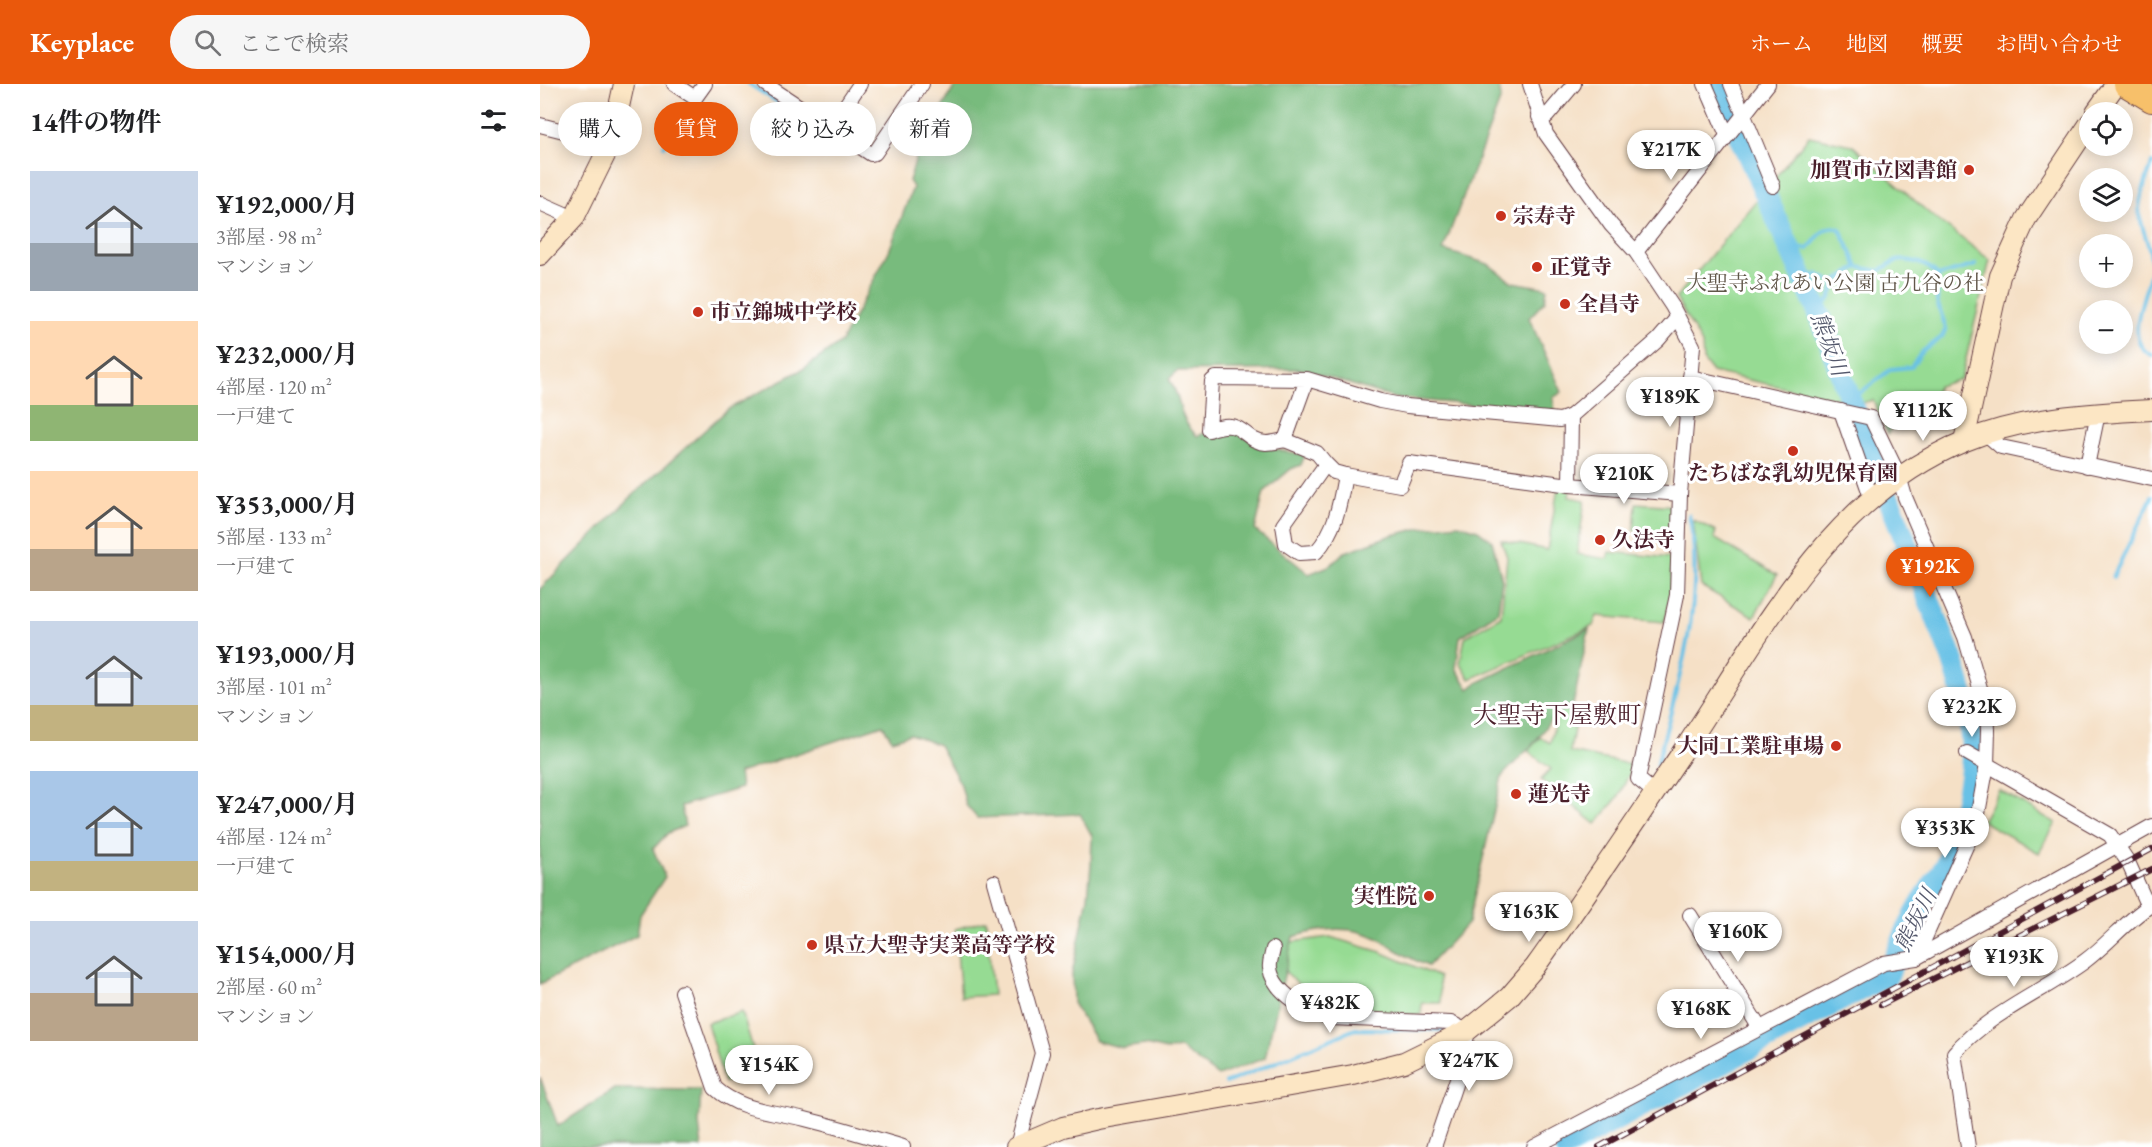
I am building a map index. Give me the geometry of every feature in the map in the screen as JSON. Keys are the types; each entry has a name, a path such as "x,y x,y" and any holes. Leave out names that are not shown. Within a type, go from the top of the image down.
{"highway":[{"path":"2127,84 2152,99"}],"street":[{"path":"620,102 624,84"},
{"path":"674,84 695,98 705,84"},
{"path":"848,102 860,84"},
{"path":"876,152 922,84"},
{"path":"1530,84 1546,134 1611,225 1636,252 1693,346 1680,494 1677,596 1638,779 1654,792"},
{"path":"1539,117 1547,116 1574,84"},
{"path":"1705,84 1728,133"},
{"path":"1731,84 1773,186"},
{"path":"1636,252 1768,84"},
{"path":"2104,102 2116,84"},
{"path":"769,85 794,102"},
{"path":"540,125 558,130"},
{"path":"1964,441 2000,276 2026,219 2079,140"},
{"path":"540,255 574,218 605,156"},
{"path":"540,203 574,218"},
{"path":"1677,318 1658,340 1571,416 1550,421 1407,406 1380,401 1306,379 1216,378 1212,381 1209,430 1225,424 1246,431 1252,438 1265,443 1285,440 1317,453 1334,472 1400,485 1409,463 1570,484 1680,494"},
{"path":"1690,377 1871,418 1899,476 1905,497 1965,637 1987,712 1987,765 1976,824 1912,958"},
{"path":"1285,440 1306,379"},
{"path":"1016,1147 1063,1127 1098,1119 1353,1075 1394,1065 1440,1046 1467,1031 1509,997 1535,967 1778,605 1824,544 1874,495 1899,476 1964,441 1986,434 2046,419 2152,410"},
{"path":"1843,411 1874,495"},
{"path":"2087,466 2098,413"},
{"path":"1570,484 1571,416"},
{"path":"1986,434 2001,447 2152,479"},
{"path":"1326,464 1283,525 1286,544 1293,551 1306,554 1316,552 1328,538 1335,520 1345,475"},
{"path":"1967,753 2110,835 2136,877 2148,907 2128,920 2109,942 2084,961 1969,1035 1954,1053 1968,1147"},
{"path":"1534,1147 1884,963 1912,958 2152,826"},
{"path":"994,882 1042,1053 1016,1147"},
{"path":"1690,915 1759,1027"},
{"path":"1273,949 1270,969 1281,987 1293,1001 1313,1014 1331,1018 1450,1023 1467,1031"},
{"path":"682,992 715,1088 724,1096 756,1110 804,1119 903,1147"},
{"path":"1434,1147 1465,1056 1467,1031"}],"green space":[{"path":"956,84 1499,84 1501,98 1443,250 1488,264 1512,282 1547,288 1545,301 1529,318 1562,392 1553,398 1555,411 1545,415 1486,406 1394,398 1302,369 1177,371 1169,379 1174,387 1185,421 1197,436 1224,426 1265,447 1305,455 1301,465 1291,469 1264,492 1255,530 1309,574 1331,565 1343,553 1389,536 1421,528 1459,524 1478,530 1492,541 1502,580 1498,612 1460,637 1456,668 1469,689 1589,629 1573,705 1555,714 1534,743 1502,776 1468,923 1428,966 1379,939 1358,931 1336,929 1314,931 1293,937 1265,1058 1218,1076 1180,1048 1166,1050 1145,1045 1123,1048 1096,1041 1073,1003 1072,974 1088,897 1091,865 1092,836 1080,814 977,818 966,805 961,785 939,745 910,734 892,740 883,725 739,773 741,788 681,806 685,826 668,833 653,849 665,877 640,915 637,935 540,984 540,589 629,499 728,409 805,368 841,342 889,251 913,187 909,181 917,156 972,156 972,102 946,102"},
{"name":"大聖寺ふれあい公園 古九谷の社","path":"1809,136 1852,145 1930,214 1990,260 1961,379 1938,386 1931,402 1910,408 1899,416 1888,434 1873,400 1859,404 1712,372 1703,360 1702,344 1676,298"},
{"path":"1558,488 1570,490 1569,497 1585,500 1577,554 1607,559 1609,552 1672,558 1670,596 1664,622 1597,616 1593,626 1470,679 1460,663 1465,637 1501,616 1507,557 1501,540 1547,550"},
{"path":"1636,503 1675,506 1673,534 1634,531"},
{"path":"1693,520 1716,531 1714,538 1777,575 1754,617 1701,586"},
{"path":"1564,710 1577,712 1570,752 1634,765 1618,797 1596,824 1541,780 1551,769 1528,751 1540,737 1550,743 1557,715"},
{"path":"1999,790 2056,823 2039,853 1982,821"},
{"path":"986,920 993,995 961,997 955,929"},
{"path":"1330,937 1381,952 1439,977 1441,1003 1422,1003 1421,1015 1328,1012 1273,960 1284,943"},
{"path":"742,1012 760,1072 724,1082 707,1023"},
{"path":"540,1077 558,1126 615,1089 701,1090 699,1124 702,1147 540,1147"}],"waterway":[{"path":"749,84 777,102"},
{"name":"熊坂川","path":"1565,1147 1888,975 1909,926 1945,867 1952,850 1965,806 1970,775 1972,747 1969,724 1952,658 1857,419 1821,318 1716,84"},
{"path":"2152,163 2142,191 2139,208 2152,266 2137,327 2138,339 2143,348 2152,355"},
{"path":"1790,245 1808,249 1825,230 1834,227 1840,229 1858,267 1879,271 1902,260 1920,263 1938,276"},
{"path":"1851,400 1891,369 1911,367 1923,351 1942,337 1946,328 1937,302 1938,276 1976,265"},
{"path":"1818,310 1830,298 1834,283 1858,267"},
{"path":"1805,281 1817,274 1834,283"},
{"path":"2113,577 2152,497"},
{"path":"1657,765 1681,673 1692,609 1694,546 1689,515"},
{"path":"1226,1083 1355,1029 1447,1030"}],"railway":[{"path":"1599,1147 2152,849"},
{"path":"1881,1005 2152,869"}],"place":[{"name":"加賀市立図書館","path":"1969,170"},
{"name":"宗寿寺","path":"1501,216"},
{"name":"正覚寺","path":"1537,267"},
{"name":"全昌寺","path":"1565,304"},
{"name":"市立錦城中学校","path":"698,312"},
{"name":"たちばな乳幼児保育園","path":"1793,451"},
{"name":"久法寺","path":"1600,540"},
{"name":"大同工業駐車場","path":"1836,746"},
{"name":"蓮光寺","path":"1516,794"},
{"name":"実性院","path":"1429,896"},
{"name":"県立大聖寺実業高等学校","path":"812,945"}],"district":[{"name":"大聖寺下屋敷町","path":"1557,715"}]}
